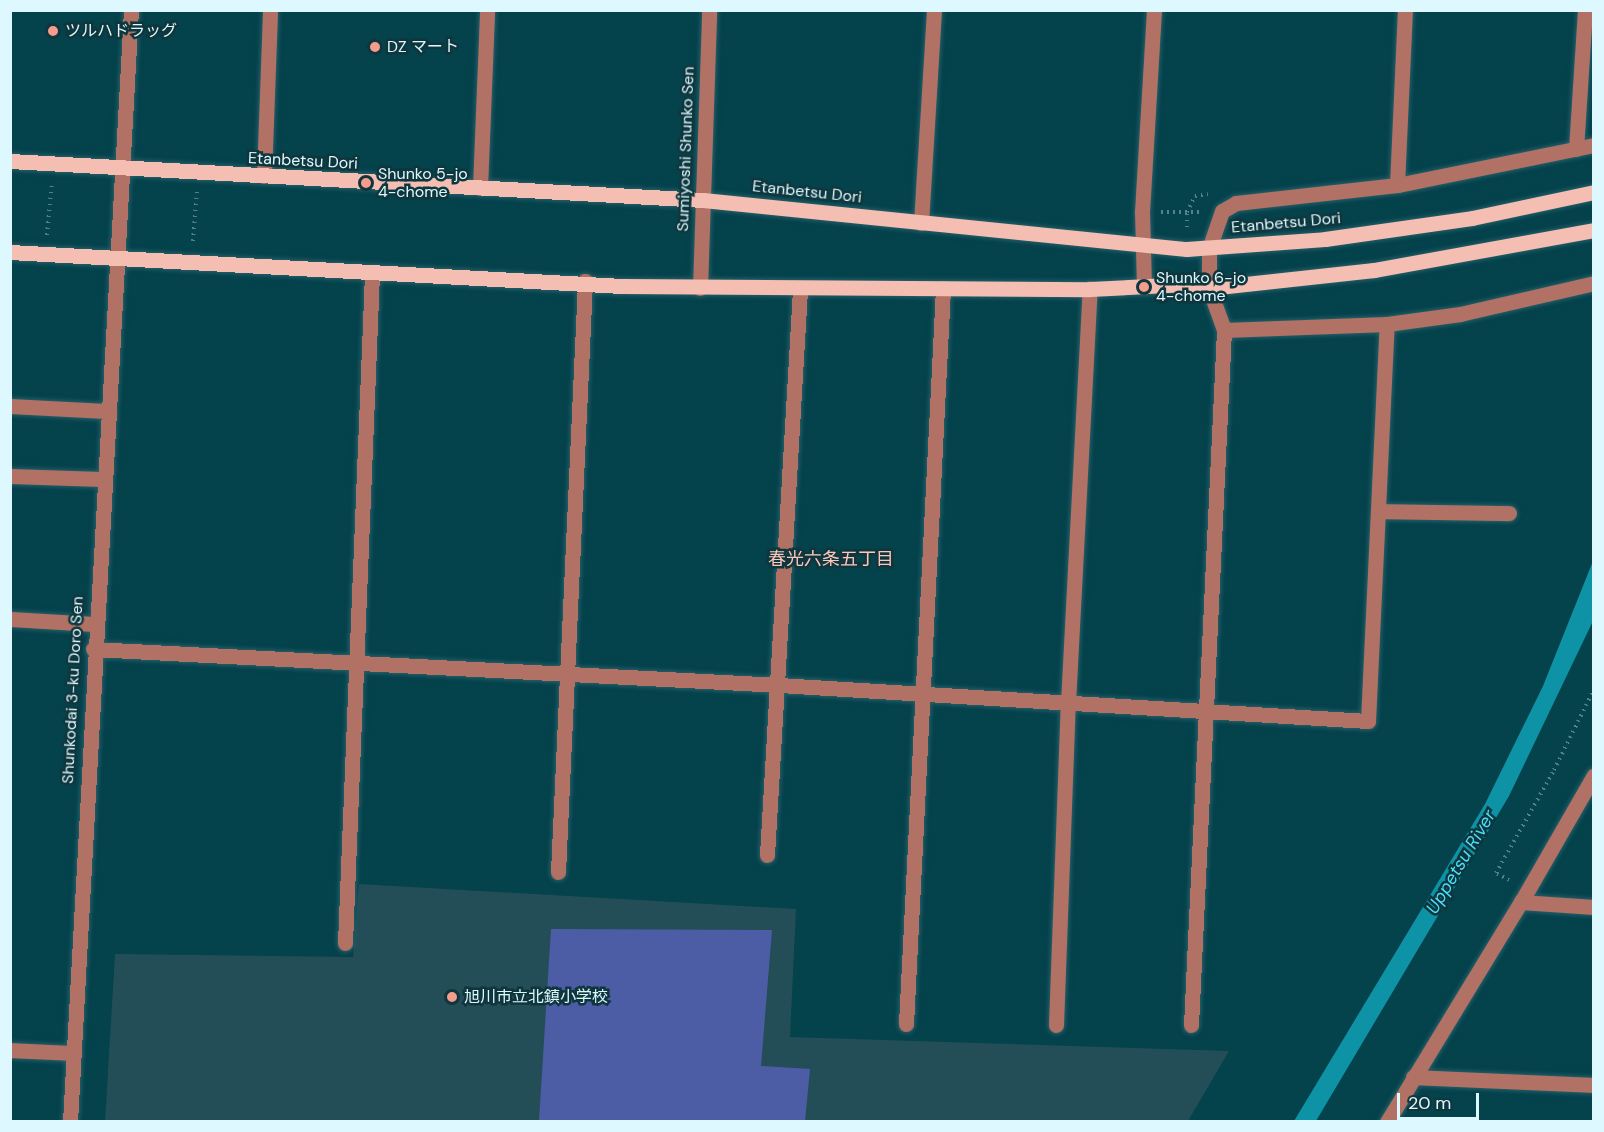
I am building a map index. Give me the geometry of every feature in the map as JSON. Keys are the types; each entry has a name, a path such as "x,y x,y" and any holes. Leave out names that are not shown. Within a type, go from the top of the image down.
{"main road":[{"name":"Etanbetsu Dori","path":"10,161 703,200 1142,247 1209,248 1325,239 1472,218 1593,192"},
{"path":"10,252 114,260 700,288 1090,289 1187,284 1209,288 1374,270 1593,230"}],"street":[{"name":"Shunkodai 3-ku Doro Sen","path":"70,1122 114,260 123,167 131,10"},
{"path":"264,176 270,10"},
{"path":"480,188 487,10"},
{"name":"Sumiyoshi Shunko Sen","path":"700,288 709,10"},
{"path":"921,223 934,10"},
{"path":"1144,287 1142,212 1154,10"},
{"path":"1397,185 1405,10"},
{"path":"1576,148 1585,10"},
{"path":"1191,1025 1208,711 1224,330 1209,288 1209,248 1222,211 1236,203 1397,185 1593,144"},
{"path":"345,943 353,663 372,273"},
{"path":"558,872 564,676 585,281"},
{"path":"1224,330 1387,324 1460,314 1593,283"},
{"path":"906,1024 944,288"},
{"path":"767,855 779,684 800,289"},
{"path":"1056,1025 1068,703 1090,289"},
{"path":"93,649 564,676 779,684 1368,721 1387,324"},
{"path":"10,406 106,411"},
{"path":"10,476 102,479"},
{"path":"1378,511 1509,513"},
{"path":"10,619 95,624"},
{"path":"1387,1122 1525,896 1593,775"},
{"path":"1525,896 1593,907"},
{"path":"10,1050 74,1053"},
{"path":"1413,1077 1593,1085"}],"path":[{"path":"46,253 54,163"},
{"path":"191,262 199,172"},
{"path":"1142,212 1222,211"},
{"path":"1525,896 1496,873 1554,770 1593,689"}],"shaded area":[{"name":"旭川市立北鎮小学校","path":"359,884 796,909 790,1037 1229,1051 1188,1121 105,1122 115,954 353,957"},
{"path":"551,929 772,930 761,1066 810,1069 805,1121 539,1121"}],"water":[{"name":"Uppetsu River","path":"1593,561 1593,621 1509,796 1316,1121 1294,1121 1485,804 1543,686"}],"place":[{"name":"ツルハドラッグ","path":"53,31"},
{"name":"DZ マート","path":"375,47"},
{"name":"Shunko 5-jo 4-chome","path":"366,183"},
{"name":"Shunko 6-jo 4-chome","path":"1144,287"},
{"name":"旭川市立北鎮小学校","path":"452,997"}],"district":[{"name":"春光六条五丁目","path":"831,559"}]}
